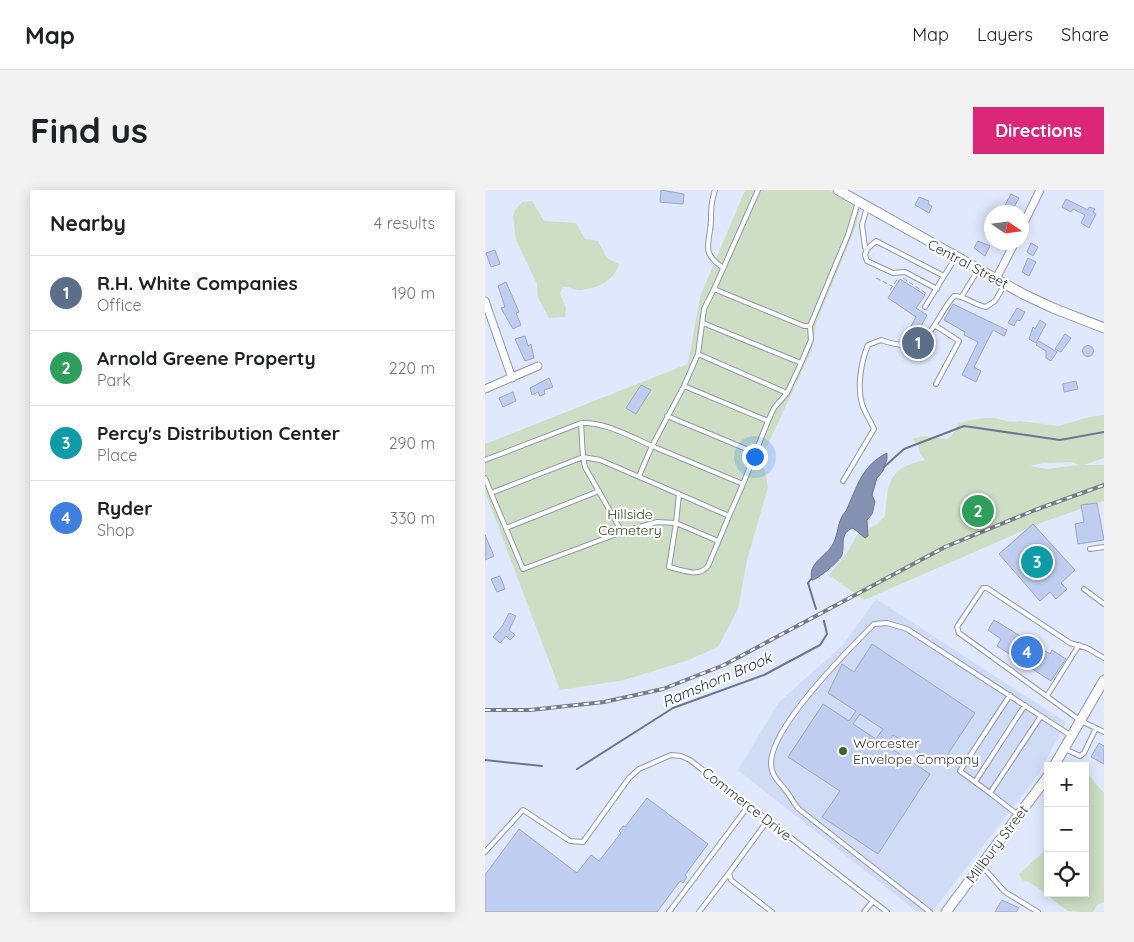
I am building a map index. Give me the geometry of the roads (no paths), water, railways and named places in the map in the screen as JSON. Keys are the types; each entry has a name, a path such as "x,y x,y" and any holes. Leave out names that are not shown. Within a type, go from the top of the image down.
{"street":[{"name":"Central Street","path":"838,190 1005,284 1053,308 1104,328"},
{"path":"1029,212 1039,190"},
{"path":"996,279 1011,250"},
{"path":"485,301 512,378"},
{"path":"485,389 538,366"},
{"path":"1057,762 1104,680"},
{"name":"Millbury Street","path":"946,912 1044,781"}],"lane":[{"path":"715,190 710,207 711,222 707,250 712,260 723,268"},
{"path":"639,476 667,416 684,386 697,354 704,309 758,190"},
{"path":"679,494 669,567 699,573 705,571 756,453 773,408 787,393 811,340 810,326 848,235 858,202"},
{"path":"867,207 861,233 863,245 867,249"},
{"path":"937,289 905,272 893,273 867,261 865,255 867,249 876,241 945,276"},
{"path":"925,306 956,257"},
{"path":"962,296 978,269"},
{"path":"843,481 874,429 865,414 861,392 862,364 868,345 881,340 903,346 911,345 929,334 954,296 962,296 986,307 995,301 1005,284"},
{"path":"714,289 795,324 810,326"},
{"path":"703,323 801,363"},
{"path":"936,326 959,341 936,384"},
{"path":"697,354 787,393"},
{"path":"684,386 768,422"},
{"path":"667,416 756,453"},
{"path":"581,423 585,467 623,532"},
{"path":"485,460 581,423 594,423 611,428 743,484"},
{"path":"491,493 583,457 600,460 729,516"},
{"path":"485,478 523,569 623,532 657,522 676,522 718,541"},
{"path":"506,528 599,491"},
{"path":"1090,549 1104,547"},
{"path":"1104,658 1079,645 1070,643 987,588 983,588 957,626 959,633 1081,721 1104,732"},
{"path":"1084,589 1104,604"},
{"path":"930,912 800,810 773,775 771,764 772,752 787,722 874,624 887,623 907,629 1072,736"},
{"path":"1047,696 1079,645"},
{"path":"1010,695 960,771 1019,815"},
{"path":"975,782 1025,705"},
{"path":"989,793 1041,716"},
{"path":"1065,749 1080,756 1084,753 1096,728"},
{"name":"Commerce Drive","path":"485,852 521,810 528,812 568,840 578,843 586,840 629,778 639,769 657,760 675,755 690,760 887,912"},
{"path":"669,912 749,806"},
{"path":"699,912 769,820"},
{"path":"981,865 1005,892 1038,912"},
{"path":"729,873 731,880 772,912"},
{"path":"864,912 873,901"}],"waterway":[{"name":"Ramshorn Brook","path":"884,467 904,449 964,426 1060,440 1104,432"},
{"name":"Ramshorn Brook","path":"811,579 808,583 816,609"},
{"name":"Ramshorn Brook","path":"577,769 673,708 764,675 820,645 827,634 824,621"},
{"name":"Ramshorn Brook","path":"485,760 542,766"}],"railway":[{"path":"485,710 530,710 604,702 663,689 724,665 945,547 1035,510 1104,485"}],"place":[{"name":"R.H. White Companies","path":"918,343"},
{"name":"Arnold Greene Property","path":"978,511"},
{"name":"Percy's Distribution Center","path":"1037,562"},
{"name":"Ryder","path":"1027,652"},
{"name":"Worcester Envelope Company","path":"843,751"}],"park label":[{"name":"Hillside Cemetery","path":"630,522"}]}
